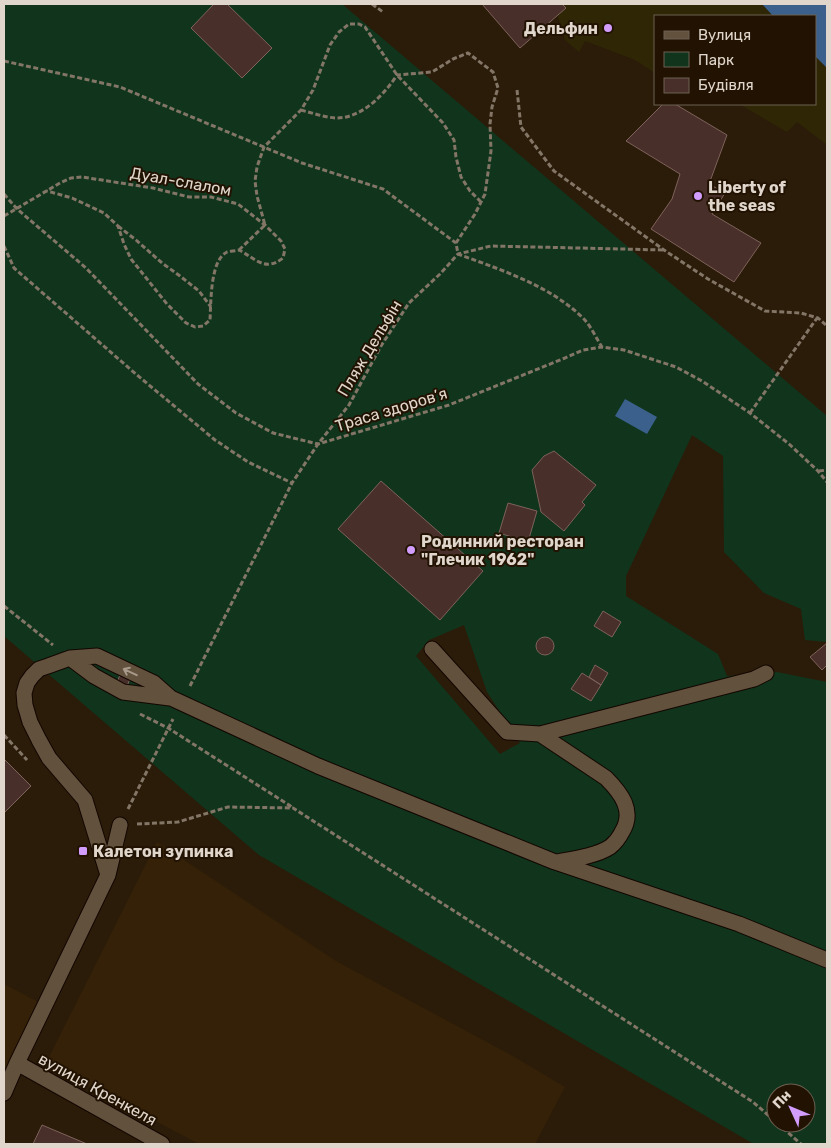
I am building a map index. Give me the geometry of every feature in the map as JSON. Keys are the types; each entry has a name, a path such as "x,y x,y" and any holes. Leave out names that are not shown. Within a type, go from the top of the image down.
{"street":[{"path":"432,649 507,732 540,734 754,679 766,673"},
{"path":"108,875 85,800 49,758 30,722 25,705 24,693 27,683 32,676 39,669 70,658 97,656 154,684 176,701 318,766 555,862 739,924 827,960"},
{"path":"70,658 94,676 123,692 176,701"},
{"path":"540,734 606,778 623,797 627,806 628,816 625,827 618,839 609,848 592,854 555,862"},
{"path":"4,1094 17,1063 108,875 120,825"},
{"name":"вулиця Кренкеля","path":"17,1063 142,1140 162,1144"}],"path":[{"path":"372,4 383,12"},
{"path":"118,226 124,244 132,259 167,304 186,323 195,327 203,326 210,320 215,270 219,260 227,252 239,250 265,224 255,181 257,167 264,147 301,110 313,90 330,45 339,32 349,24 359,24 365,27 397,75 443,123 454,140 461,177 470,191 481,202"},
{"path":"397,75 432,72 453,59 468,53 493,72 498,88 492,107 490,124 491,151 485,194 475,214 456,243"},
{"path":"4,60 120,87 302,163 383,189 456,243 458,254"},
{"path":"301,110 336,118 356,114 390,86 397,75"},
{"path":"517,90 521,127 554,171 664,250 708,279 764,311 801,313 818,318 827,326"},
{"name":"Дуал-слалом","path":"4,216 60,183 71,178 82,177 172,192 189,197 211,197 238,204 265,224 281,241 285,249 283,258 276,263 268,265 258,262 239,250"},
{"path":"47,191 72,198 104,213 162,263 199,291 211,307"},
{"name":"Траса здоров’я","path":"4,194 17,209 86,268 198,384 236,413 273,433 318,444 449,405 583,350 602,347 624,350 676,367 702,381 750,413 789,444 827,482"},
{"path":"4,246 14,268 136,375 215,440 248,462 292,483"},
{"path":"458,254 491,246 664,250"},
{"path":"458,254 538,287 565,303 584,320 602,347"},
{"name":"Пляж Дельфін","path":"120,825 176,701 292,483 318,444 349,405 381,346 409,302 440,274 458,254"},
{"path":"750,413 818,318"},
{"path":"818,471 827,470"},
{"path":"120,825 178,822 228,807 293,808 753,1102 766,1114"},
{"path":"788,1133 801,1144"}],"shaded area":[{"path":"157,842 336,961 511,1055 565,1087 535,1144 199,1144 46,1063"},
{"path":"4,984 40,1003 4,1083"}],"green space":[{"path":"4,4 342,4 827,416 827,642 805,640 801,609 764,593 724,552 723,456 692,435 626,576 626,596 718,654 727,676 777,672 827,682 827,1144 752,1143 259,855 4,636","holes":["464,625 487,692 520,743 500,754 416,656 429,640"]}],"sand":[{"name":"Дельфин","path":"554,4 762,4 772,15 654,15 654,72 635,60 585,41 579,52 565,40"},
{"path":"816,57 827,68 827,145 797,122 787,132 741,105 816,105"}],"water":[{"path":"762,4 827,4 827,68 816,57 816,15 772,15"},
{"path":"625,399 657,417 647,434 615,416"}],"building":[{"path":"214,4 227,4 272,48 242,78 191,28"},
{"path":"482,4 562,4 566,8 520,48"},
{"name":"Liberty of the seas","path":"662,105 677,105 727,135 709,184 725,193 712,214 761,243 734,282 651,229 672,199 680,174 626,141"},
{"path":"554,451 596,485 582,502 585,505 564,531 541,512 532,470 544,456"},
{"name":"Родинний ресторан \"Глечик 1962\"","path":"381,481 483,571 440,620 338,529"},
{"path":"508,503 537,511 528,542 499,533"},
{"path":"603,611 621,622 612,637 594,626"},
{"path":"545,637 551,640 554,646 551,652 545,655 539,652 536,646 539,640"},
{"path":"827,643 827,665 822,670 810,657"},
{"path":"595,665 608,673 601,685 589,677"},
{"path":"582,673 601,685 591,701 571,689"},
{"path":"120,675 130,679 127,686 117,682"},
{"path":"5,760 31,786 4,813 4,762"},
{"path":"42,1125 87,1144 33,1144"}],"place":[{"name":"Дельфин","path":"608,28"},
{"name":"Liberty of the seas","path":"698,196"},
{"name":"Родинний ресторан \"Глечик 1962\"","path":"411,550"},
{"name":"Калетон зупинка","path":"83,851"}]}
